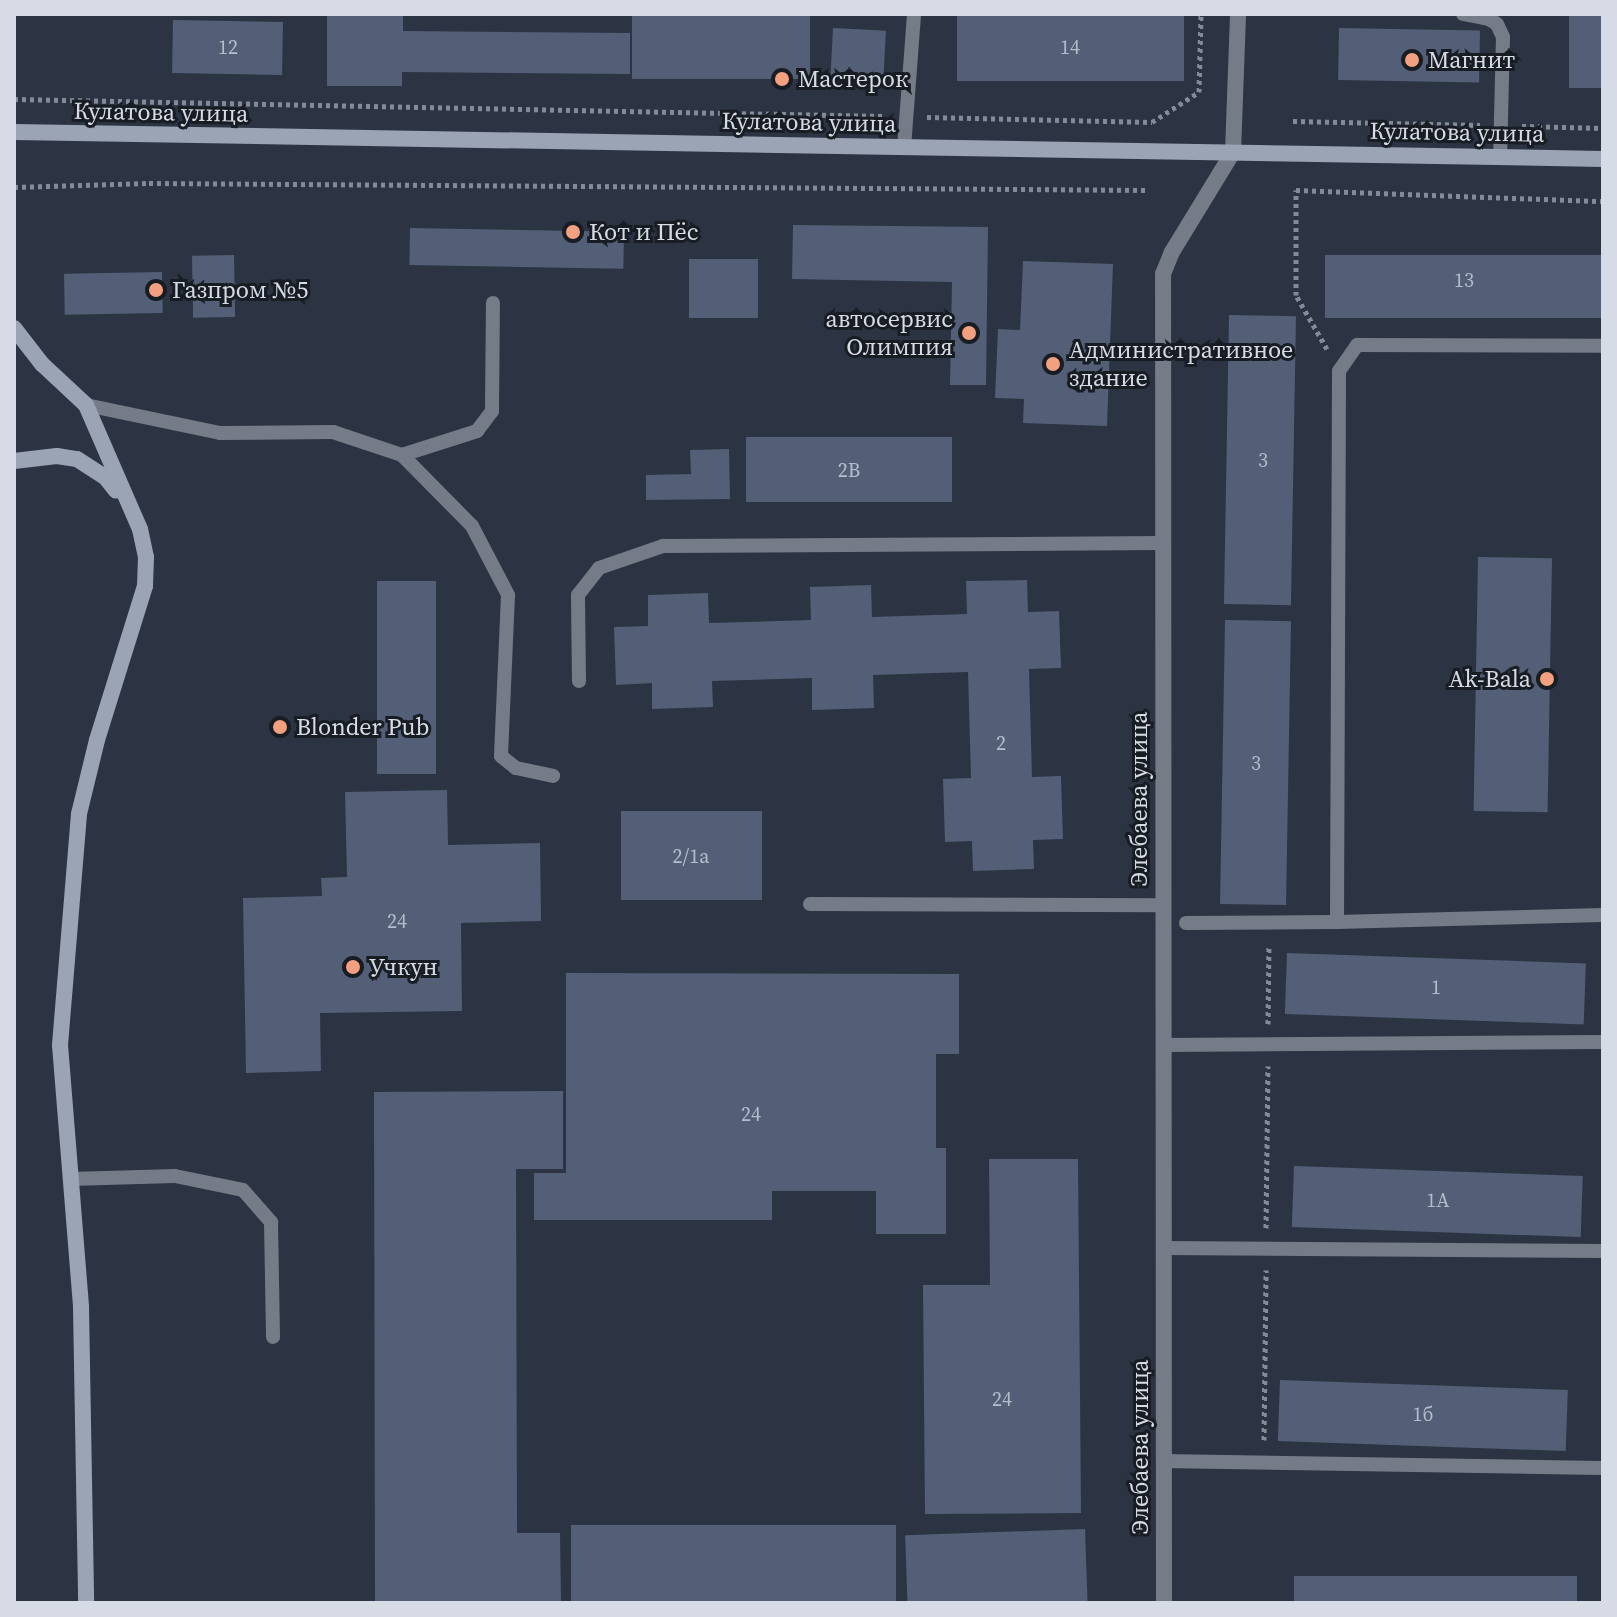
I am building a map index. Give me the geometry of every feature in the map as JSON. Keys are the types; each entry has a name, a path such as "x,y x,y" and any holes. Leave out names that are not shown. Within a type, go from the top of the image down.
{"main road":[{"name":"Кулатова улица","path":"14,132 1603,159"},
{"path":"14,328 42,364 86,405 140,529 146,557 145,586 97,740 79,814 69,905 60,1045 81,1307 86,1603"},
{"path":"14,461 45,456 77,459 106,478 129,508"}],"street":[{"name":"Элебаева улица","path":"1164,1603 1163,274 1172,252 1233,152 1238,14"}],"lane":[{"path":"904,148 914,14"},
{"path":"1463,14 1489,19 1497,24 1503,37 1500,157"},
{"path":"402,455 477,431 492,411 493,303"},
{"path":"1337,922 1339,371 1357,345 1603,346"},
{"path":"86,405 220,433 333,432 402,455 472,526 508,595 501,756 516,768 553,776"},
{"path":"579,681 578,595 599,568 663,546 1163,543"},
{"path":"810,904 1163,905"},
{"path":"1186,923 1269,925 1603,915"},
{"path":"1163,1045 1603,1042"},
{"path":"70,1179 175,1176 243,1190 271,1222 273,1337"},
{"path":"1163,1248 1603,1251"},
{"path":"1164,1461 1264,1460 1603,1468"}],"path":[{"path":"14,99 1152,122 1199,92 1201,14"},
{"path":"1293,121 1603,128"},
{"path":"14,187 165,183 1147,190"},
{"path":"1339,371 1296,295 1296,190 1603,201"},
{"path":"1264,1460 1269,925"}],"building":[{"path":"327,14 403,14 403,31 630,33 630,74 402,72 402,86 327,86"},
{"path":"632,14 810,14 810,79 632,79"},
{"path":"957,14 1184,14 1184,81 957,81"},
{"path":"1569,14 1603,14 1603,88 1569,88"},
{"path":"173,20 283,22 282,75 172,73"},
{"path":"833,28 886,31 883,82 830,79"},
{"path":"1339,28 1480,30 1479,82 1338,80"},
{"name":"автосервис Олимпия","path":"793,225 988,227 986,385 950,385 952,282 792,279"},
{"path":"410,228 624,232 623,269 409,265"},
{"path":"234,255 235,317 193,318 192,256"},
{"path":"1325,255 1603,255 1603,318 1325,318"},
{"path":"689,259 758,259 758,318 689,318"},
{"name":"Административное здание","path":"1023,261 1113,264 1107,426 1023,423 1024,399 995,398 998,329 1020,330"},
{"path":"162,272 163,313 65,315 64,274"},
{"path":"1229,315 1296,316 1291,605 1224,604"},
{"path":"746,437 952,437 952,502 746,502"},
{"path":"729,449 730,499 646,500 646,475 691,474 690,450"},
{"path":"1478,557 1552,558 1548,812 1474,811"},
{"path":"1027,580 1028,612 1059,611 1061,668 1029,669 1032,777 1061,776 1063,839 1033,840 1034,869 973,871 972,841 945,842 943,779 971,778 968,672 873,675 874,708 812,710 812,678 712,681 713,707 652,709 652,683 616,685 614,627 648,626 648,595 708,593 709,623 811,620 810,587 871,585 872,617 967,614 966,581"},
{"path":"377,581 436,581 436,774 377,774"},
{"path":"1225,620 1291,621 1286,905 1220,904"},
{"name":"Учкун","path":"447,790 448,845 540,843 541,921 461,923 462,1011 320,1013 321,1071 246,1073 243,898 322,896 321,878 347,877 345,792"},
{"path":"621,811 762,811 762,900 621,900"},
{"path":"1287,953 1586,963 1584,1024 1285,1014"},
{"path":"566,973 959,974 959,1054 936,1054 936,1148 946,1148 946,1234 876,1234 876,1191 772,1191 772,1220 534,1220 534,1173 566,1173"},
{"path":"563,1091 563,1169 516,1169 517,1533 560,1533 561,1603 375,1603 374,1092"},
{"path":"989,1159 1078,1159 1081,1513 925,1514 923,1285 990,1285"},
{"path":"1294,1166 1583,1176 1581,1237 1292,1227"},
{"path":"1280,1380 1568,1390 1566,1451 1278,1441"},
{"path":"571,1525 896,1525 896,1603 571,1603"},
{"path":"1085,1529 1088,1603 907,1603 905,1535"},
{"path":"1294,1576 1577,1576 1577,1603 1294,1603"}],"place":[{"name":"Магнит","path":"1412,60"},
{"name":"Мастерок","path":"782,79"},
{"name":"Кот и Пёс","path":"573,232"},
{"name":"Газпром №5","path":"156,290"},
{"name":"автосервис Олимпия","path":"969,333"},
{"name":"Административное здание","path":"1053,364"},
{"name":"Ak-Bala","path":"1547,679"},
{"name":"Blonder Pub","path":"280,727"},
{"name":"Учкун","path":"353,967"}]}
